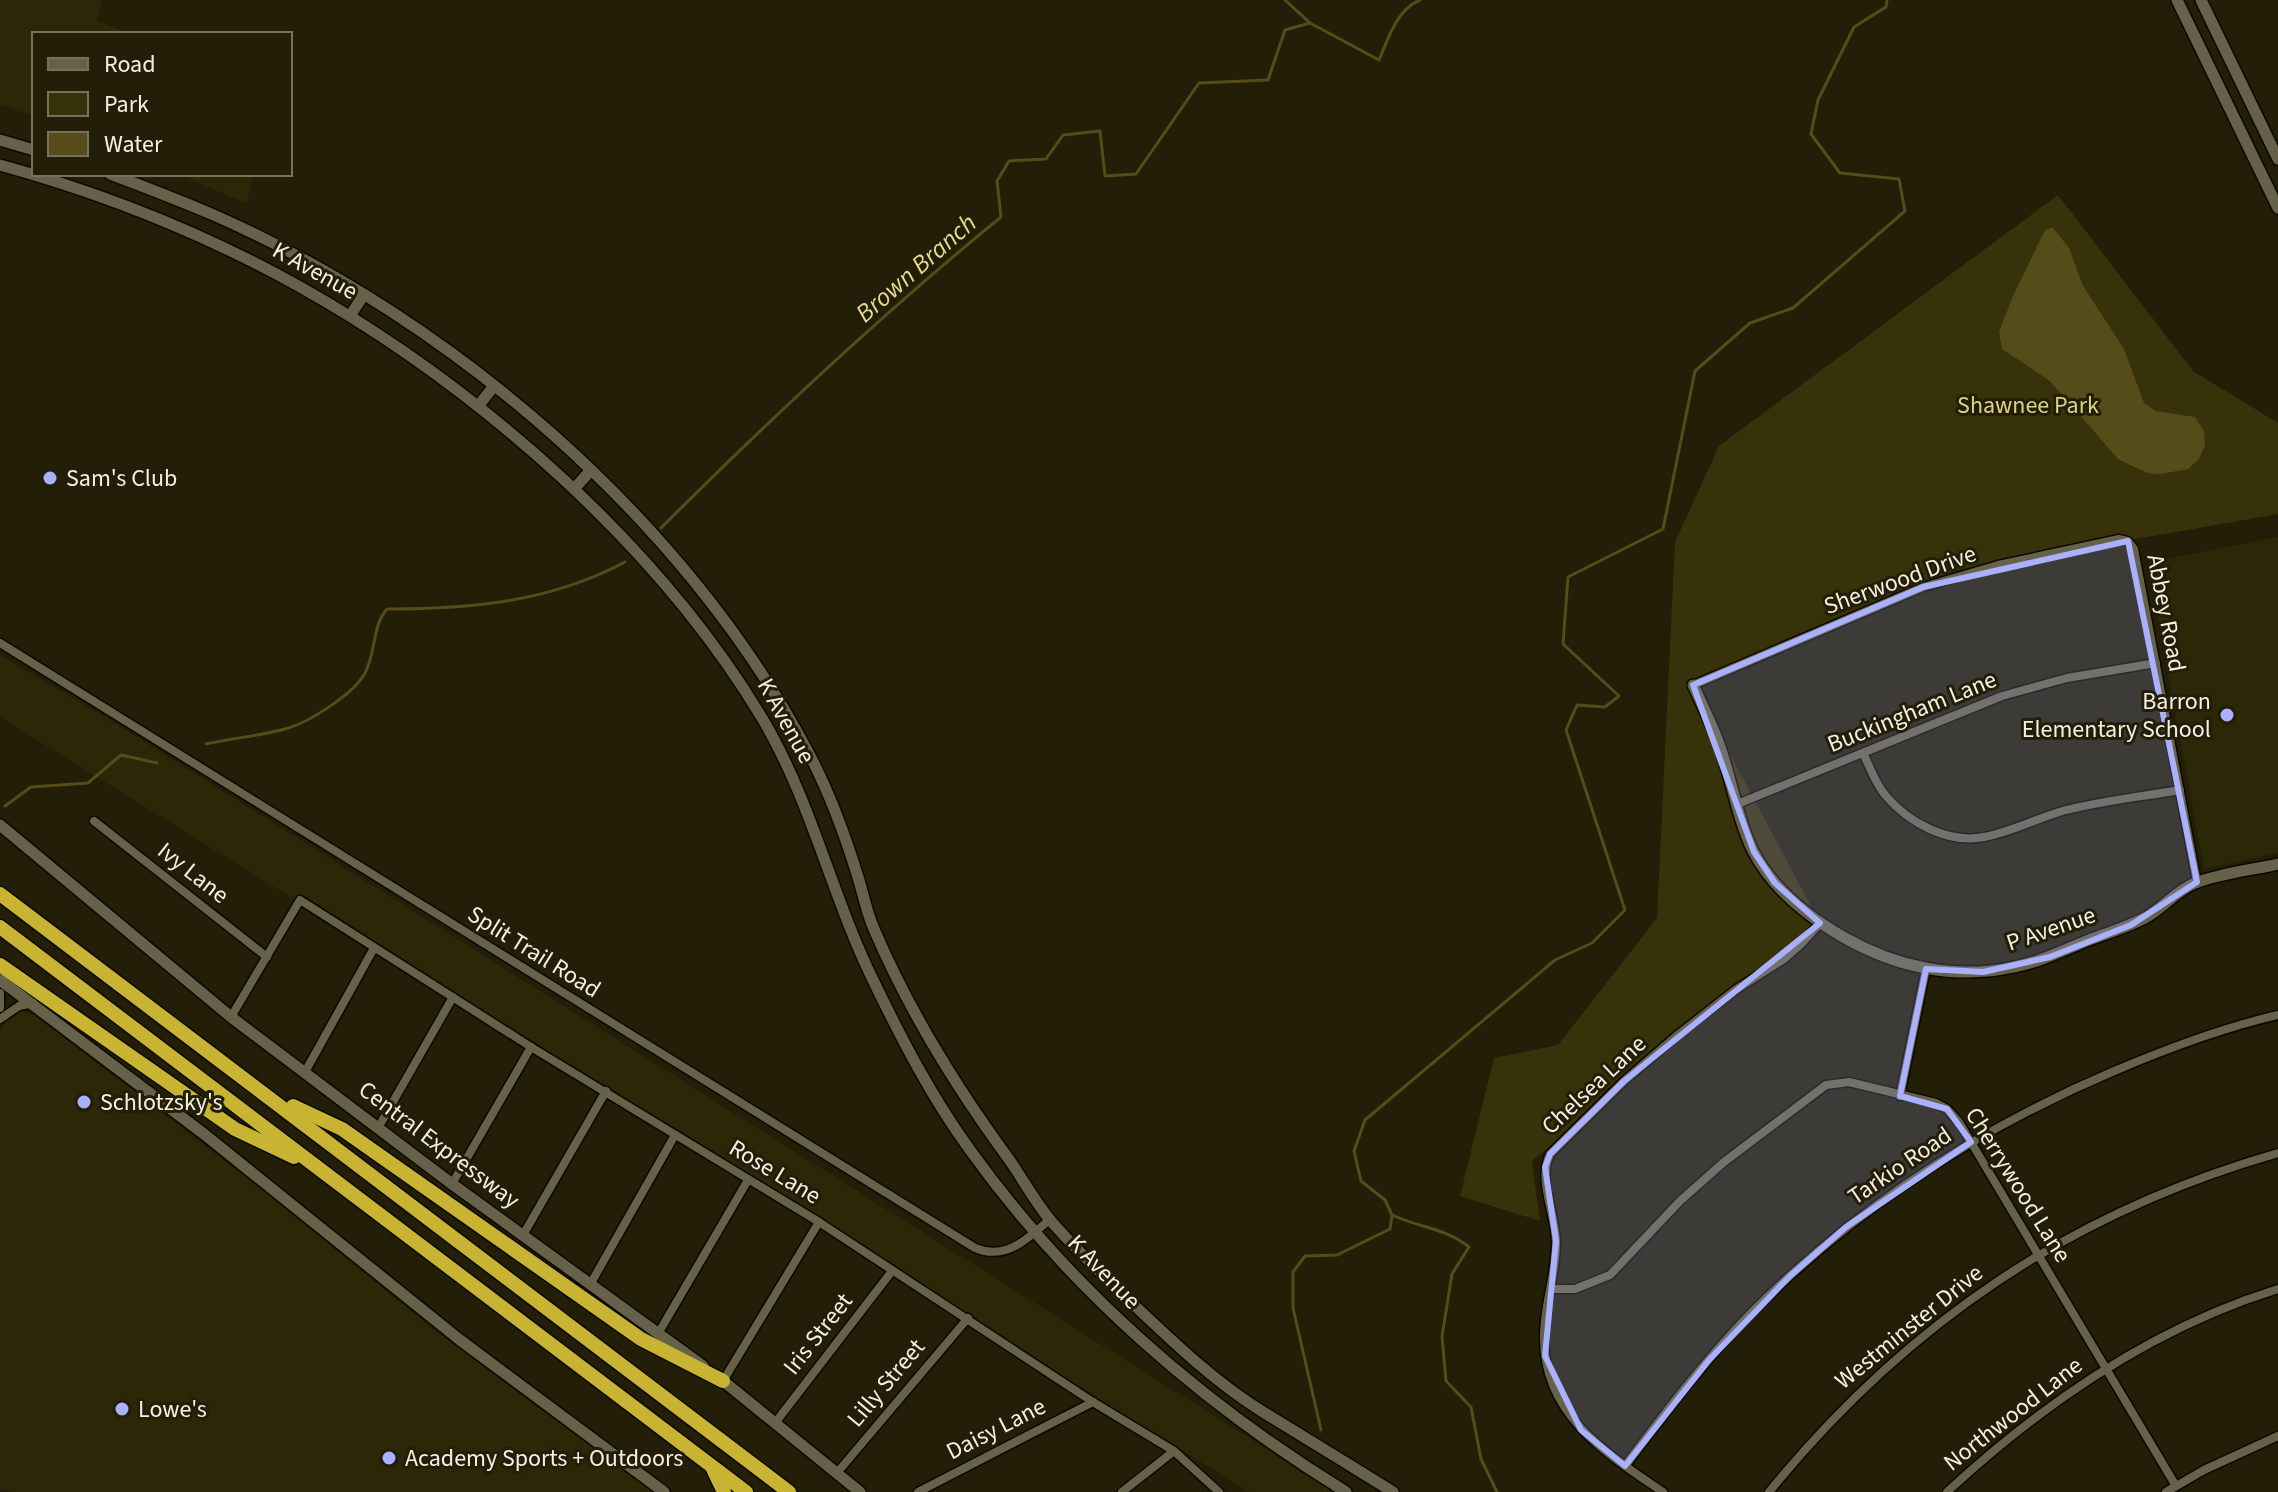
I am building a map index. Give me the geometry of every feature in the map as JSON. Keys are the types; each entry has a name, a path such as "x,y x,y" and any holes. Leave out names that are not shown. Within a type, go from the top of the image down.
{"highway":[{"path":"0,894 789,1492"},
{"path":"0,927 746,1492"},
{"path":"0,965 235,1129 320,1169"},
{"path":"264,1092 342,1129 641,1339 723,1381"},
{"path":"711,1465 724,1492"}],"main road":[{"path":"2177,0 2278,208"},
{"path":"2201,0 2278,159"},
{"path":"0,140 32,149"},
{"name":"K Avenue","path":"0,165 32,175"},
{"name":"K Avenue","path":"35,176 103,197 196,234 270,270 350,316 479,405 574,489 634,550 707,636 762,719 789,769 812,823 872,979 970,1151 1035,1233 1125,1326 1264,1439 1346,1492"},
{"name":"K Avenue","path":"115,176 218,217 401,319 494,386 591,470 664,547 726,621 778,700 809,753 838,820 872,925 924,1029 982,1125 1049,1220 1153,1323 1226,1385 1379,1488 1393,1492"},
{"path":"350,316 363,296"},
{"path":"479,405 494,386"},
{"path":"574,489 591,470"},
{"path":"707,636 726,621"},
{"name":"P Avenue","path":"1693,685 1720,746 1735,805 1754,852 1775,883 1796,905 1820,923 1861,947 1895,961 1926,969 1983,972 2014,968 2050,957 2141,920 2179,891 2197,882 2278,864"},
{"name":"Central Expressway","path":"0,825 231,1017 452,1184 659,1332 860,1492"},
{"path":"852,933 872,925"},
{"path":"0,980 192,1125 460,1340 664,1492"},
{"path":"932,1089 951,1076"}],"street":[{"name":"Sherwood Drive","path":"1693,685 1923,587 1998,565 2119,539 2128,541"},
{"name":"Abbey Road","path":"2128,541 2134,549 2197,882"},
{"name":"Split Trail Road","path":"0,643 975,1248 1000,1253 1021,1243 1049,1220"},
{"name":"Buckingham Lane","path":"1735,805 2002,696 2067,678 2156,663"},
{"path":"1863,753 1884,795 1902,811 1920,825 1958,837 1979,838 2063,811 2180,790"},
{"name":"Ivy Lane","path":"94,821 267,957"},
{"name":"Rose Lane","path":"267,957 300,900 531,1047 819,1222 1093,1402 1174,1451 1219,1492"},
{"name":"Chelsea Lane","path":"1663,1492 1594,1444 1581,1430 1552,1380 1543,1339 1556,1241 1545,1167 1550,1154 1624,1081 1735,990 1784,959 1820,923"},
{"path":"305,1072 374,948"},
{"path":"231,1017 267,957"},
{"path":"1900,1096 1926,969"},
{"path":"0,993 0,1008"},
{"path":"378,1128 453,997"},
{"path":"0,1019 19,1006 33,1003"},
{"name":"Tarkio Road","path":"1625,1466 1709,1360 1790,1276 1846,1227 1906,1183 1971,1142 2041,1104 2155,1054 2278,1015"},
{"path":"452,1184 531,1047"},
{"name":"Cherrywood Lane","path":"1551,1289 1575,1289 1610,1275 1680,1201 1826,1085 1849,1082 1936,1103 1959,1122 2176,1486"},
{"path":"523,1235 606,1091"},
{"path":"591,1283 675,1135"},
{"name":"Westminster Drive","path":"1769,1492 1849,1401 1889,1363 1971,1298 2038,1254 2094,1224 2228,1167 2278,1153"},
{"path":"659,1332 748,1180"},
{"path":"723,1381 819,1222"},
{"name":"Iris Street","path":"775,1423 892,1271"},
{"name":"Northwood Lane","path":"1947,1492 1998,1444 2105,1368 2194,1321 2278,1289"},
{"name":"Lilly Street","path":"836,1474 968,1318"},
{"name":"Daisy Lane","path":"918,1492 1093,1402"},
{"path":"2166,1492 2278,1436"},
{"path":"1122,1492 1174,1451"}],"highlighted area":[{"path":"2128,541 2197,882 2131,925 2050,957 1983,972 1926,969 1900,1096 1947,1109 1971,1142 1846,1227 1790,1276 1709,1360 1625,1466 1581,1430 1545,1356 1556,1241 1545,1167 1550,1154 1624,1081 1820,923 1775,883 1754,852 1693,685 1923,587"}],"shaded area":[{"path":"0,0 102,0 97,20 126,32 32,32 32,115 0,105"},
{"path":"184,176 253,176 247,204"},
{"name":"Barron Elementary School","path":"2278,537 2278,853 2204,869 2150,578 2154,561"},
{"path":"0,655 110,720 1335,1492 1249,1492 0,717"},
{"path":"20,1010 34,1015 260,1188 438,1333 654,1492 14,1492 0,1488 0,1031 8,1017"}],"green space":[{"name":"Shawnee Park","path":"2058,195 2193,371 2278,423 2278,514 1959,570 1693,685 1820,923 1532,1161 1540,1221 1460,1196 1494,1058 1558,1045 1657,918 1675,542 1719,446"}],"water":[{"path":"2053,228 2069,248 2083,286 2124,349 2144,403 2155,411 2195,417 2204,431 2205,445 2199,459 2188,469 2147,473 2118,459 2050,381 2002,349 1999,332 2013,296 2045,230"}],"waterway":[{"path":"1285,0 1310,23"},
{"name":"Brown Branch","path":"661,528 827,368 1001,217 997,181 1009,161 1046,159 1063,135 1100,131 1105,176 1136,174 1199,83 1268,80 1285,30 1310,23 1379,60 1399,17 1420,0"},
{"path":"1321,1430 1293,1308 1293,1272 1305,1256 1337,1255 1390,1229 1392,1215 1385,1200 1361,1181 1354,1151 1365,1120 1555,960 1592,943 1625,910 1566,730 1577,705 1605,707 1619,696 1563,644 1568,577 1663,529 1695,371 1750,323 1793,308 1905,211 1899,179 1840,173 1811,134 1818,100 1854,27 1886,7 1887,0"},
{"name":"Brown Branch","path":"206,744 295,726 341,698 365,673 379,623 387,609 479,605 509,600 568,586 625,562"},
{"name":"Brown Branch","path":"5,806 31,787 88,783 121,755 157,763"},
{"path":"1392,1215 1450,1235 1469,1247 1452,1274 1442,1336 1446,1381 1471,1407 1481,1459 1497,1492"}],"place":[{"name":"Sam's Club","path":"50,478"},
{"name":"Barron Elementary School","path":"2227,715"},
{"name":"Schlotzsky's","path":"84,1102"},
{"name":"Lowe's","path":"122,1409"},
{"name":"Academy Sports + Outdoors","path":"389,1458"}]}
